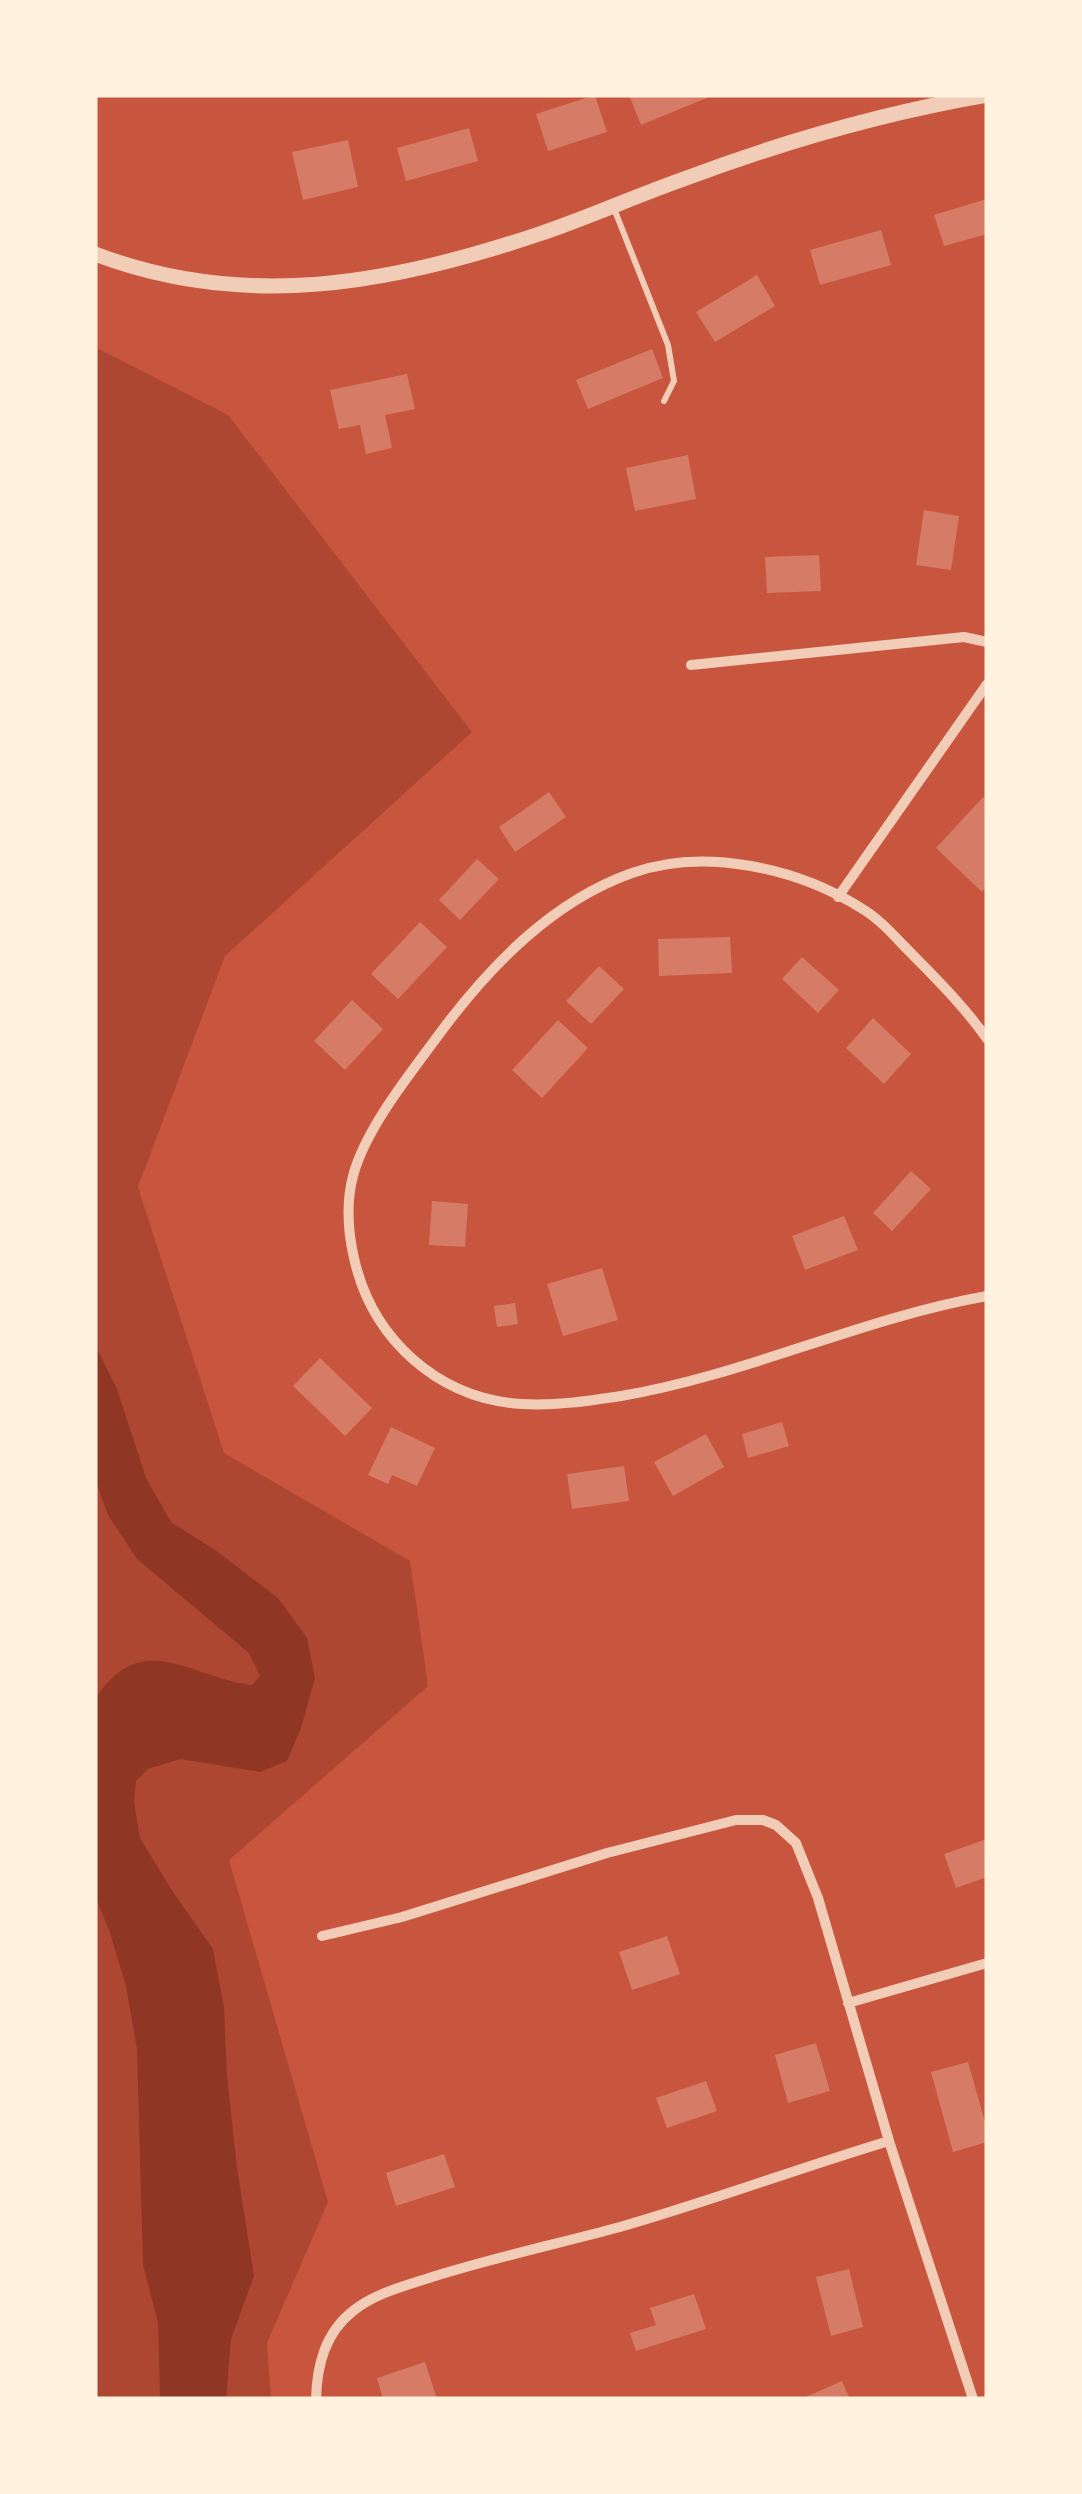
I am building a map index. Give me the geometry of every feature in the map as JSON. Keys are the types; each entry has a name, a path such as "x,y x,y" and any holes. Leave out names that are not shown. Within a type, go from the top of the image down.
{"street":[{"path":"95,254 179,279 236,286 294,287 367,278 479,253 765,151 848,127 987,96"},
{"path":"690,665 964,637 987,642"},
{"path":"838,897 987,684"},
{"path":"987,1038 882,924 862,908 816,886 766,869 704,861 633,872 567,906 508,954 452,1018 395,1097 360,1157 349,1196 350,1243 366,1295 392,1339 426,1371 465,1392 522,1404 582,1402 657,1390 732,1370 864,1326 987,1296"},
{"path":"322,1936 402,1917 607,1853 736,1820 763,1820 776,1825 787,1833 802,1855 818,1898 889,2141 974,2399"},
{"path":"848,2003 987,1963"},
{"path":"316,2399 323,2351 353,2310 376,2297 467,2266 664,2213 889,2141"}],"lane":[{"path":"613,206 668,345 674,381 664,401"}],"shaded area":[{"path":"95,347 228,415 472,732 225,956 138,1187 224,1453 410,1561 428,1686 229,1860 328,2202 267,2343 271,2399 95,2399"},
{"path":"95,1345 117,1389 146,1478 171,1522 278,1598 307,1638 315,1678 287,1761 260,1772 180,1759 148,1769 136,1781 134,1802 140,1838 213,1949 224,2008 237,2168 254,2276 231,2339 226,2399 160,2399 158,2322 143,2265 137,2049 126,1986 95,1896 95,1699 113,1677 130,1665 148,1661 167,1662 252,1685 260,1676 249,1653 137,1559 108,1515 95,1479"}],"building":[{"path":"595,95 607,132 548,151 536,114"},
{"path":"629,95 714,95 641,125"},
{"path":"469,128 478,161 406,181 397,148"},
{"path":"348,140 358,187 303,200 292,152"},
{"path":"987,199 987,234 944,246 934,215"},
{"path":"881,230 891,265 820,285 810,250"},
{"path":"757,275 775,306 715,342 696,312"},
{"path":"652,349 663,378 588,409 576,380"},
{"path":"407,374 415,409 385,415 392,448 366,454 360,425 339,429 330,390"},
{"path":"688,455 696,499 635,511 626,468"},
{"path":"924,510 959,516 951,570 916,565"},
{"path":"819,555 821,591 767,593 765,557"},
{"path":"549,792 566,817 515,852 499,827"},
{"path":"983,797 987,800 987,886 982,892 936,848"},
{"path":"477,859 499,879 460,920 439,900"},
{"path":"420,922 447,947 398,999 371,974"},
{"path":"730,937 732,973 659,976 658,939"},
{"path":"802,957 839,990 818,1013 782,979"},
{"path":"599,966 624,989 591,1024 566,1001"},
{"path":"352,1000 383,1029 345,1070 314,1041"},
{"path":"873,1018 911,1054 884,1084 846,1048"},
{"path":"558,1020 588,1048 542,1098 512,1070"},
{"path":"911,1171 931,1189 892,1231 873,1213"},
{"path":"432,1201 468,1204 465,1247 429,1245"},
{"path":"844,1216 858,1250 805,1270 792,1236"},
{"path":"602,1268 618,1320 563,1336 547,1284"},
{"path":"515,1303 518,1324 497,1327 494,1306"},
{"path":"320,1358 372,1408 345,1436 293,1386"},
{"path":"782,1422 789,1446 748,1458 742,1434"},
{"path":"391,1427 435,1448 417,1486 392,1475 388,1484 368,1475"},
{"path":"706,1434 724,1467 673,1496 654,1462"},
{"path":"624,1466 629,1501 572,1509 567,1474"},
{"path":"987,1839 987,1877 956,1888 944,1854"},
{"path":"667,1936 680,1974 632,1990 619,1952"},
{"path":"816,2043 830,2091 788,2103 775,2055"},
{"path":"968,2062 987,2129 987,2142 953,2152 931,2072"},
{"path":"706,2081 717,2111 667,2128 656,2098"},
{"path":"444,2154 455,2187 396,2206 386,2173"},
{"path":"849,2269 863,2327 831,2336 816,2277"},
{"path":"694,2294 706,2329 636,2351 630,2333 656,2325 650,2308"},
{"path":"425,2362 437,2399 383,2399 377,2378"},
{"path":"842,2381 850,2399 801,2399"}]}
